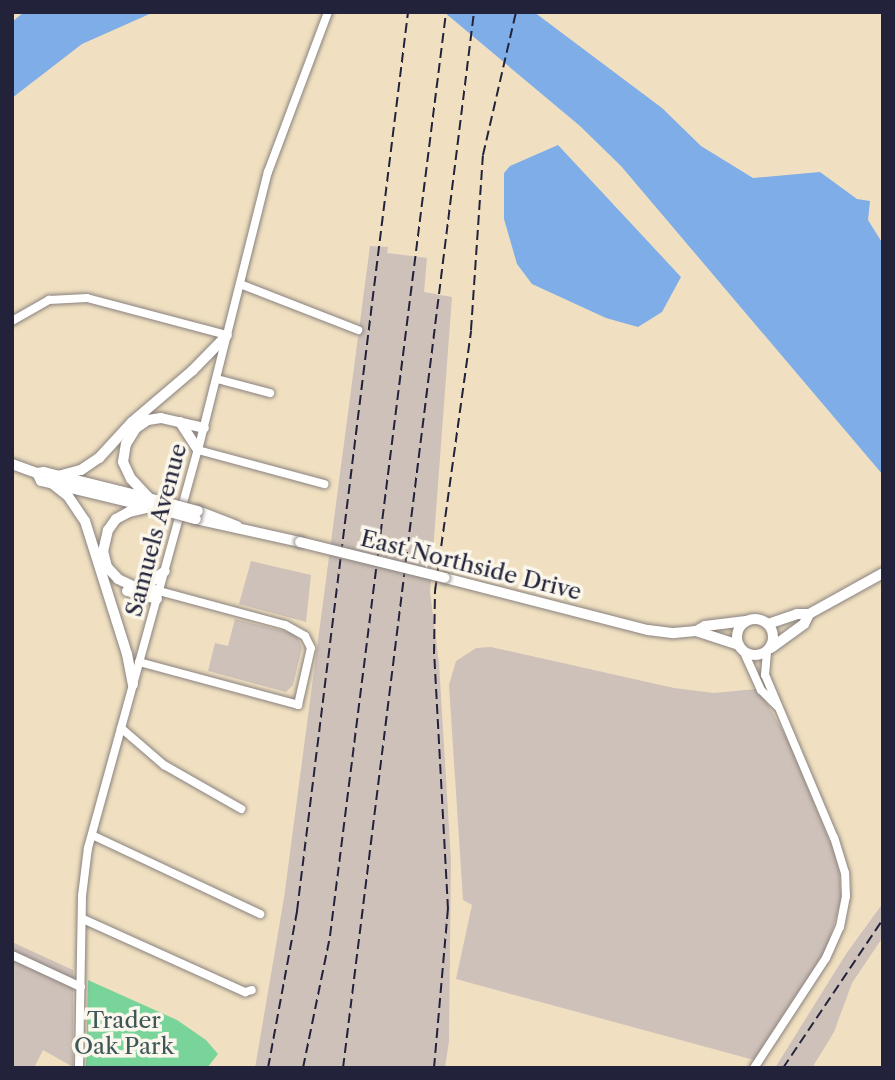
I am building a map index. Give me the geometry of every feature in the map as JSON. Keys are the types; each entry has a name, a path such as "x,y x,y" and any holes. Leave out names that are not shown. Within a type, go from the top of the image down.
{"street":[{"name":"Samuels Avenue","path":"79,1068 83,882 92,835 217,379 276,145 328,12"},
{"path":"240,284 358,330"},
{"path":"12,321 49,300 86,298 227,335"},
{"path":"133,684 85,521 56,480 91,464 227,335"},
{"path":"217,379 270,393"},
{"path":"145,413 167,412 204,425"},
{"path":"156,504 136,486 125,467 126,444 142,423 161,418 204,425"},
{"path":"179,421 198,450 324,484"},
{"name":"East Northside Drive","path":"12,464 37,473 44,471 56,480 197,515 226,527 237,526 648,630 674,633 696,631 705,626 746,621"},
{"path":"156,504 116,519 104,541 105,561 112,573 126,584 158,595"},
{"path":"138,587 148,584 165,571"},
{"path":"103,575 128,591 158,595 285,625 305,636 311,648 298,705 139,662"},
{"path":"768,624 797,614 809,614 878,575"},
{"path":"741,648 753,655 769,650 804,624 809,614"},
{"path":"754,1068 826,958 840,927 846,897 845,873 834,838 777,706 775,692 765,675 774,638 768,624 755,618 746,621 737,633 741,648 761,690 777,706"},
{"name":"East Northside Drive","path":"696,631 741,648"},
{"path":"121,728 164,765 241,809"},
{"path":"92,835 260,914"},
{"path":"83,919 245,992 252,990"},
{"path":"12,955 81,987"}],"shaded area":[{"path":"370,246 388,247 387,253 427,258 424,292 452,297 430,592 439,663 451,861 449,1041 445,1068 255,1068 284,898"},
{"path":"251,561 311,575 306,622 239,604"},
{"path":"235,619 296,634 302,648 293,685 286,692 208,671 215,643 228,646"},
{"path":"491,647 674,688 714,693 756,689 767,703 788,740 833,849 839,869 841,900 827,948 754,1060 456,979 472,905 463,900 449,685 456,661 476,648"},
{"path":"883,903 883,937 852,983 834,1032 812,1068 775,1068 846,954"},
{"path":"12,942 73,970 73,1067 43,1050 34,1068 12,1068"}],"green space":[{"name":"Trader Oak Park","path":"88,980 177,1020 206,1040 218,1054 207,1068 86,1068"}],"water":[{"path":"24,12 154,12 82,44 12,98 12,22"},
{"path":"444,12 534,12 662,108 701,146 753,178 820,172 857,199 870,201 868,220 883,244 883,475 621,166 580,126"},
{"path":"558,145 681,277 662,312 638,327 606,318 532,284 517,264 504,219 504,173 510,166"}],"railway":[{"path":"268,1068 297,911 408,12"},
{"path":"303,1068 330,936 446,12"},
{"path":"343,1068 474,12"},
{"path":"434,1068 448,909 434,654 435,591 471,330 483,155 516,12"},
{"path":"783,1068 883,919"}]}
